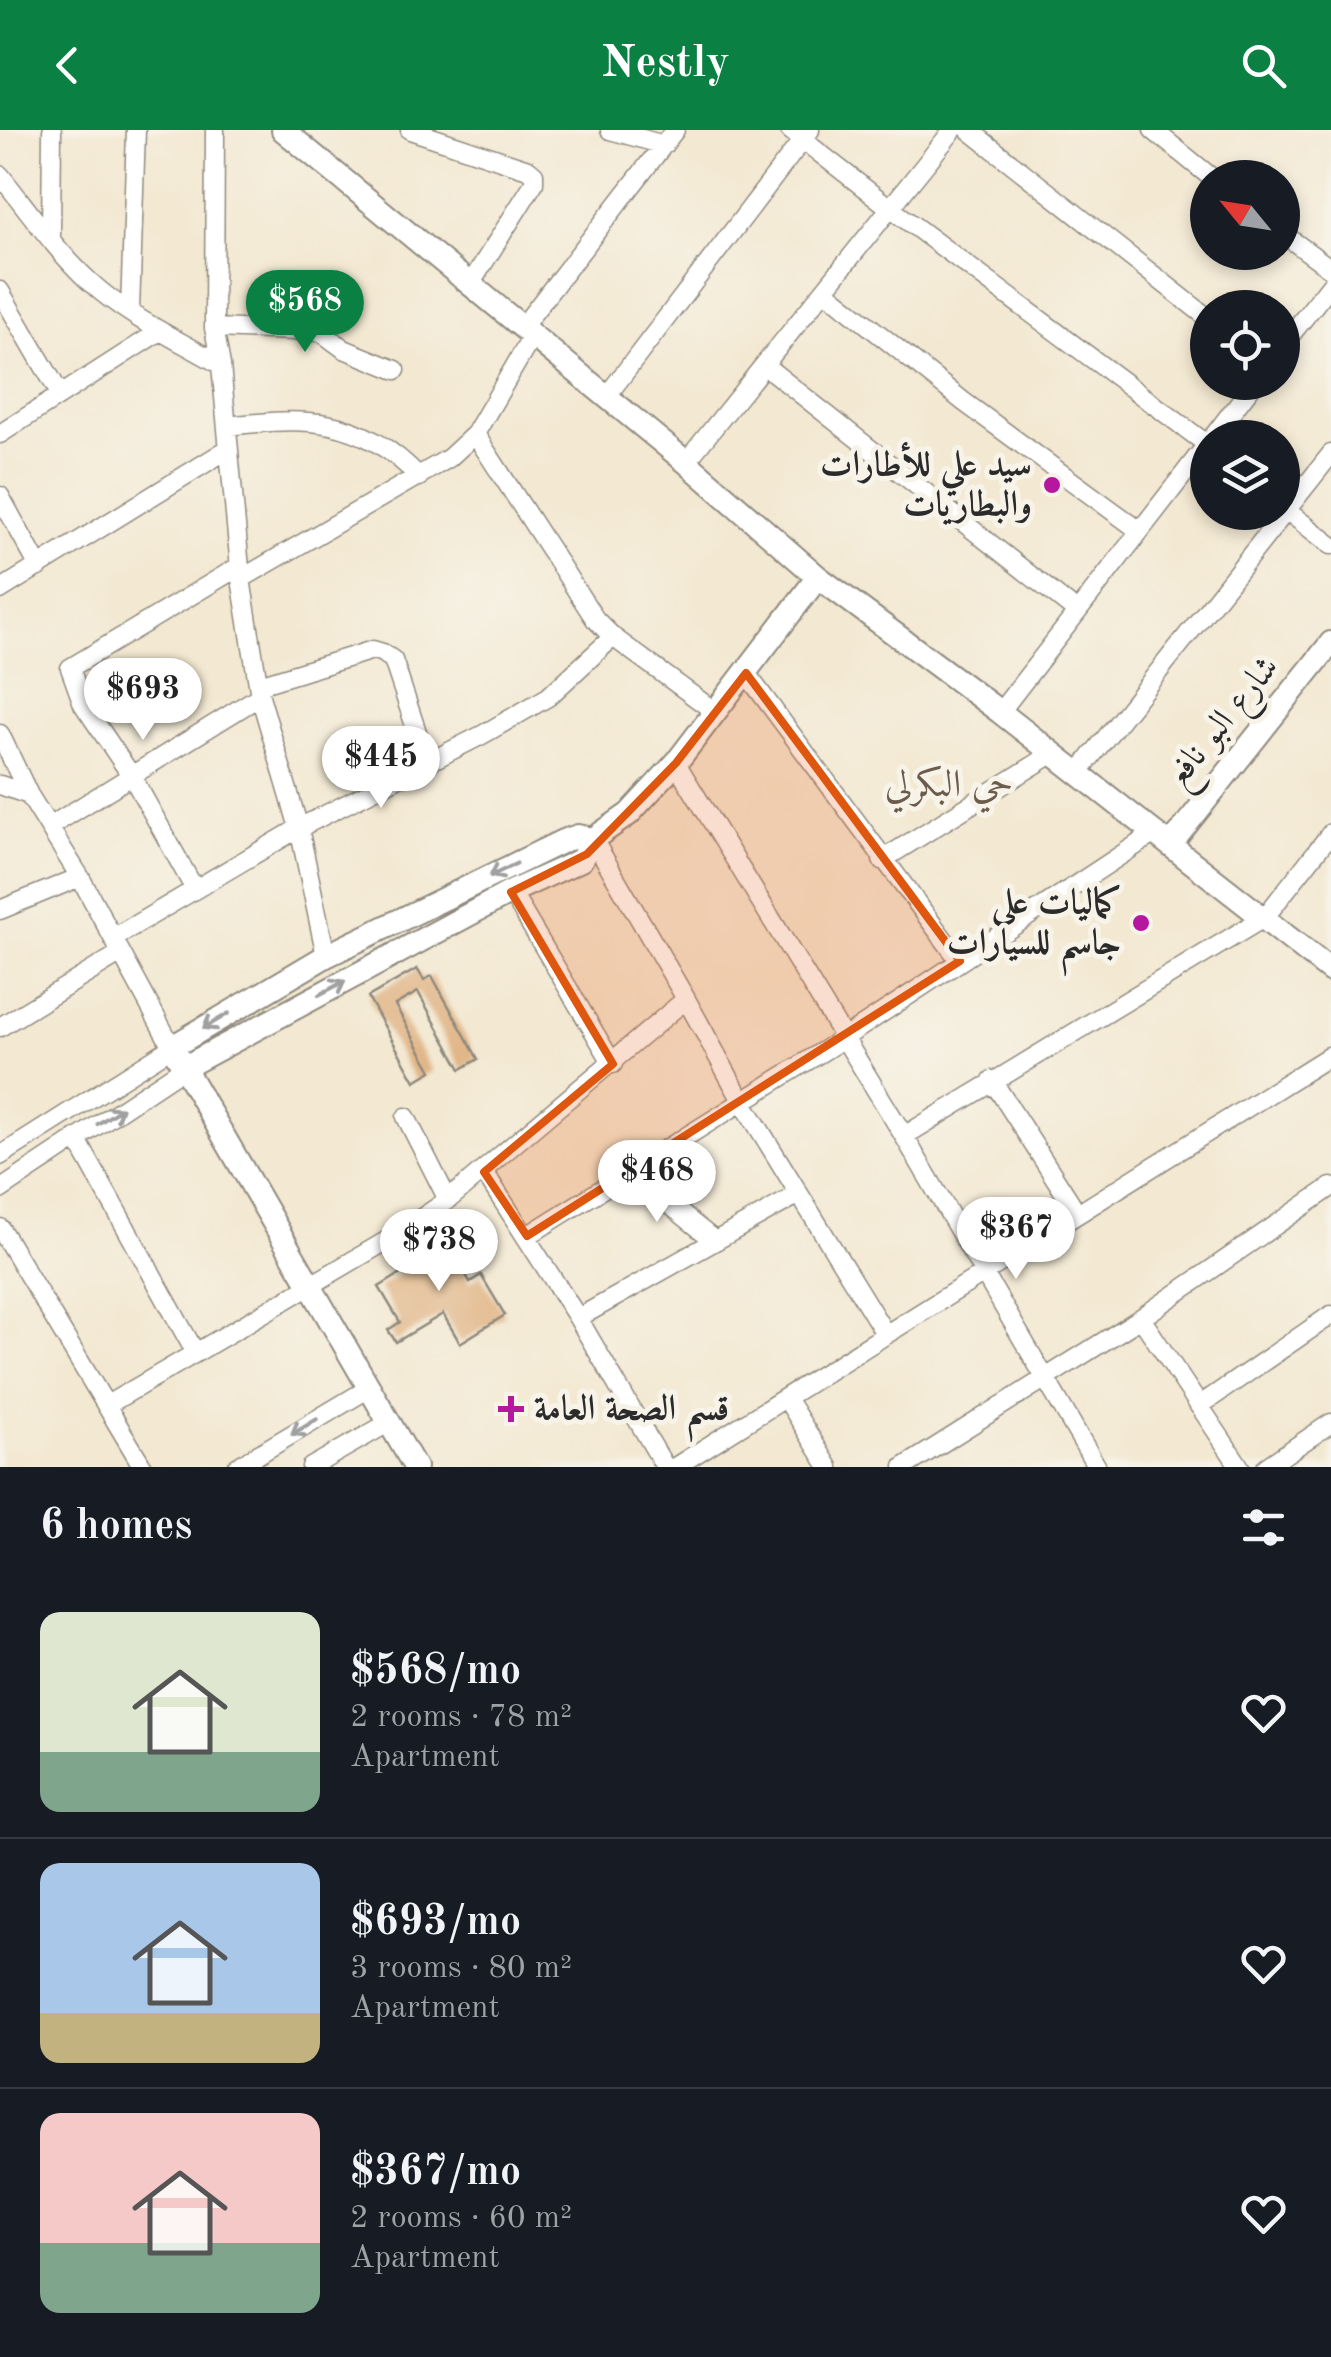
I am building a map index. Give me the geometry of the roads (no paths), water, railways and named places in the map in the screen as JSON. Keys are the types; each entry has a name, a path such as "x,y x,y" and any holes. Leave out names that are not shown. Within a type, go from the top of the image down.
{"street":[{"path":"50,237 52,130"},
{"path":"130,311 136,130"},
{"path":"215,130 214,328 221,364 240,573 260,691 299,828 326,956"},
{"path":"283,130 686,462 818,576 1078,772 1331,971"},
{"path":"410,130 534,174 534,183 471,284"},
{"path":"194,888 133,778 83,704 70,668 419,477 449,458 474,434 528,331 670,137 610,130"},
{"path":"686,462 952,130"},
{"path":"969,130 1190,304"},
{"path":"1152,130 1190,160"},
{"path":"606,396 801,133 890,208 1190,431"},
{"path":"0,176 58,251 93,285 160,330 221,364"},
{"path":"1300,246 1331,269"},
{"path":"1300,323 1331,284"},
{"path":"824,290 964,402 1140,531"},
{"path":"0,291 60,394"},
{"path":"214,328 322,332 344,349 396,370"},
{"path":"0,434 160,330"},
{"path":"764,365 1077,612"},
{"path":"1226,420 1241,400"},
{"path":"227,426 267,421 330,422 378,443 419,477"},
{"path":"474,434 595,619 613,637 714,711"},
{"path":"0,590 228,449"},
{"path":"1300,491 1331,454"},
{"path":"1000,712 1190,466"},
{"path":"0,496 40,567"},
{"path":"1300,521 1331,546"},
{"path":"1078,772 1268,530"},
{"path":"0,1190 184,1067 511,892 581,860 593,839 629,814 676,763 818,576"},
{"path":"0,1027 194,888 548,697 613,637"},
{"name":"شارع البو نافع","path":"1163,838 1331,643"},
{"path":"49,828 133,778 260,691 373,650 393,660 427,762"},
{"path":"746,673 960,961"},
{"path":"0,734 30,795 172,1046 415,1467"},
{"path":"882,860 1052,754"},
{"path":"676,763 904,1136 982,1276 1097,1467"},
{"path":"0,785 30,795"},
{"path":"904,1136 1265,917 1331,833"},
{"path":"0,1156 172,1046 326,956 563,841 578,836 593,839 742,1101 886,1335"},
{"path":"528,1236 960,961 1163,838"},
{"path":"1,909 80,878"},
{"path":"511,892 613,1064"},
{"path":"107,1405 398,1234 448,1200 686,999"},
{"path":"675,1467 1331,1056"},
{"path":"992,1080 1078,1214"},
{"path":"406,1117 448,1200"},
{"path":"76,1138 195,1352"},
{"path":"484,1172 528,1236 665,1467"},
{"path":"629,1172 714,1242"},
{"path":"908,1466 1141,1318 1331,1187"},
{"path":"578,1318 799,1194"},
{"path":"0,1228 144,1467"},
{"path":"1198,1406 1331,1314"},
{"path":"1141,1318 1240,1467"},
{"path":"237,1467 371,1387"},
{"path":"786,1398 828,1467"},
{"path":"310,1467 390,1422"},
{"path":"1273,1465 1331,1423"}],"place":[{"name":"سيد علي للأطارات والبطاريات","path":"1052,485"},
{"name":"كماليات علي جاسم للسيارات","path":"1141,923"},
{"name":"قسم الصحة العامة","path":"511,1409"}],"district":[{"name":"حي البكرلي","path":"949,786"}]}
